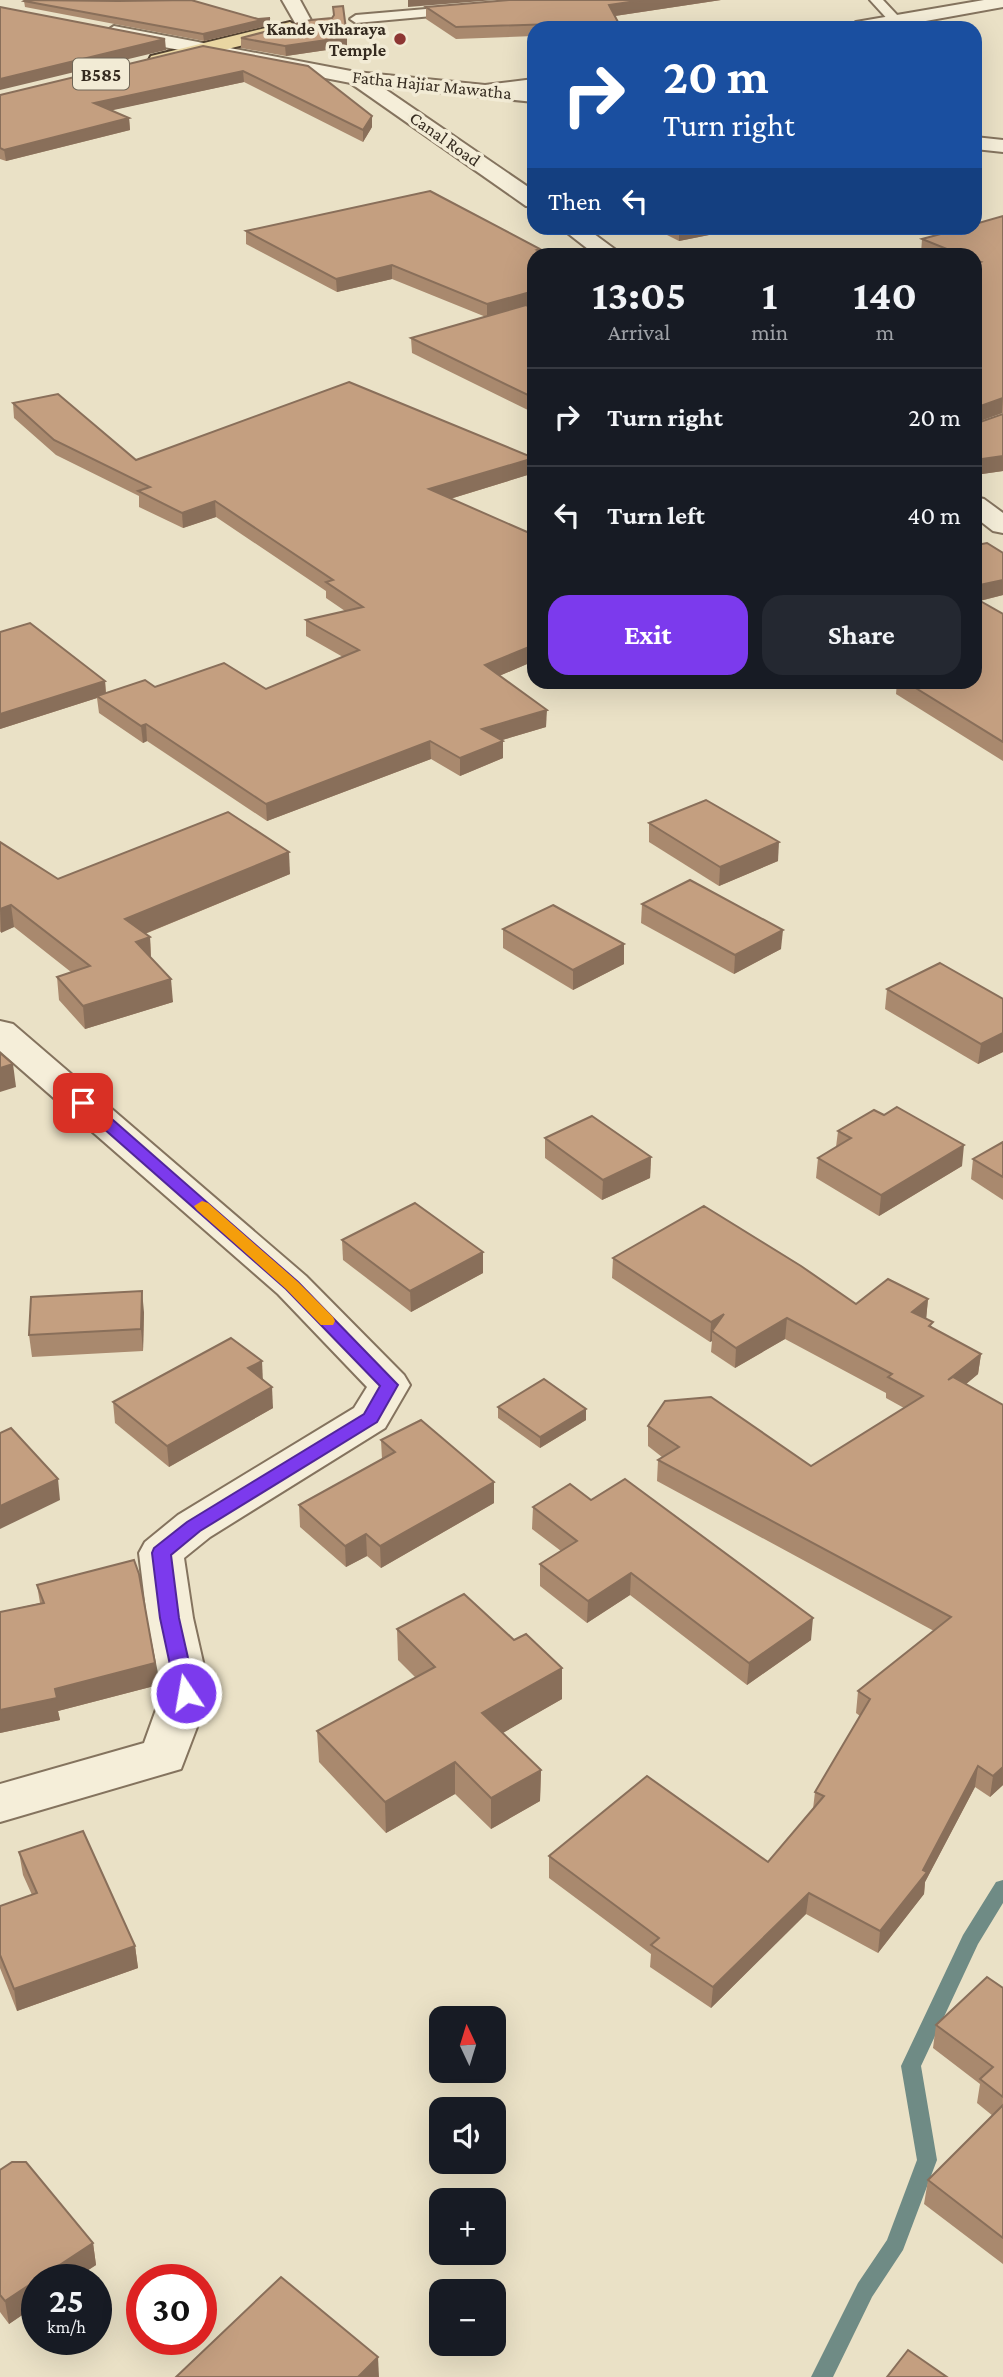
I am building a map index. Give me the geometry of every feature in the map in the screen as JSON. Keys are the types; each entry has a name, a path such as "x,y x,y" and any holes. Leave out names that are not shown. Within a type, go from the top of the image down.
{"main road":[{"name":"B585","path":"135,66 310,24"}],"street":[{"path":"290,0 310,24"},
{"path":"890,21 1003,2"},
{"name":"Fatha Hajiar Mawatha","path":"91,27 356,78 527,95"},
{"name":"Canal Road","path":"356,78 527,196"},
{"path":"485,91 527,86"},
{"path":"982,144 1003,146"},
{"path":"582,235 601,248"},
{"path":"982,510 1003,525"},
{"path":"0,1032 292,1286 389,1385 370,1418 194,1526 161,1553 170,1618 186,1693 164,1756 0,1802"}],"lane":[{"path":"876,0 895,20"},
{"path":"371,4 388,14"},
{"path":"356,19 388,14 479,9"}],"building":[{"path":"191,0 258,19 270,18 203,34 24,1"},
{"path":"509,0 643,0 609,5 617,21 527,21 527,25 456,27 426,7"},
{"path":"343,6 347,37 285,46 241,38 311,20 332,18 333,7"},
{"path":"0,7 165,39 0,79"},
{"path":"203,46 308,66 372,116 363,130 243,71 94,103 129,118 4,150 0,148 0,95"},
{"path":"430,191 538,248 527,248 527,293 487,304 392,265 336,279 246,231"},
{"path":"1003,216 1003,398 982,406 982,248 944,248 922,239 937,235 982,235 982,222"},
{"path":"526,305 527,395 411,338"},
{"path":"349,382 527,455 527,460 429,489 527,532 527,648 485,665 547,710 482,729 503,741 460,758 430,741 266,804 146,724 141,726 97,696 145,680 155,687 224,663 266,689 359,650 306,620 363,607 326,582 333,580 215,501 182,513 138,491 150,487 54,440 13,403 58,394 136,460"},
{"path":"1003,414 1003,456 982,459 982,421"},
{"path":"987,543 1003,553 1003,580 982,584 982,544"},
{"path":"982,602 1003,614 1003,742 917,689 982,689"},
{"path":"30,623 105,681 0,714 0,632"},
{"path":"706,800 779,842 720,867 649,823"},
{"path":"228,812 289,852 125,919 150,937 136,942 171,979 83,1006 57,977 90,966 11,905 0,909 0,842 58,879"},
{"path":"690,880 783,930 735,955 642,904"},
{"path":"553,905 624,944 573,970 503,929"},
{"path":"940,963 1003,999 1003,1033 981,1044 887,989"},
{"path":"0,1053 13,1064 0,1068"},
{"path":"897,1107 964,1145 881,1195 818,1158 851,1138 838,1131 874,1110 884,1115"},
{"path":"592,1116 651,1157 603,1180 545,1138"},
{"path":"1003,1142 1003,1177 973,1159"},
{"path":"415,1203 483,1252 410,1291 342,1240"},
{"path":"704,1206 801,1266 856,1304 888,1279 928,1299 912,1312 933,1322 929,1326 981,1354 948,1380 953,1377 1003,1405 1003,1767 993,1776 978,1766 923,1870 927,1872 880,1931 809,1893 713,1987 651,1945 659,1938 549,1856 647,1776 768,1862 824,1796 815,1792 870,1699 858,1691 951,1617 658,1460 679,1447 648,1426 665,1401 711,1397 811,1466 923,1396 888,1377 892,1374 787,1318 736,1348 712,1331 724,1314 711,1322 613,1258"},
{"path":"142,1291 141,1329 29,1335 31,1297"},
{"path":"231,1338 262,1361 248,1368 272,1387 167,1446 113,1402"},
{"path":"544,1379 586,1409 540,1437 498,1407"},
{"path":"421,1420 494,1482 380,1546 366,1534 345,1546 299,1505 395,1452 381,1440"},
{"path":"11,1428 58,1479 0,1506 0,1433"},
{"path":"625,1479 813,1618 749,1663 631,1573 588,1601 540,1564 577,1541 533,1507 570,1484 591,1500"},
{"path":"134,1560 139,1574 155,1663 55,1689 57,1698 0,1710 0,1612 44,1603 37,1585"},
{"path":"464,1594 514,1640 526,1634 562,1668 482,1713 541,1770 491,1798 455,1762 385,1802 317,1731 435,1667 397,1629"},
{"path":"83,1831 135,1946 14,1989 0,1955 0,1906 37,1893 19,1852"},
{"path":"987,1977 1003,1988 1003,2097 980,2079 993,2067 936,2025"},
{"path":"1003,2105 1003,2238 928,2180"},
{"path":"12,2162 26,2162 93,2243 61,2264 21,2264 21,2290 5,2301 0,2295 0,2170"},
{"path":"281,2277 378,2357 358,2377 176,2377 199,2355 217,2355 217,2338"},
{"path":"908,2350 947,2377 887,2377"}],"waterway":[{"path":"822,2377 865,2290 896,2244 927,2160 911,2066 970,1940 1003,1887"}],"slow traffic":[{"path":"202,1206 327,1321"}],"place":[{"name":"Kande Viharaya Temple","path":"400,39"}],"route":[{"path":"83,1103 292,1286 389,1385 370,1418 194,1526 161,1553 170,1618 186,1693"}]}
